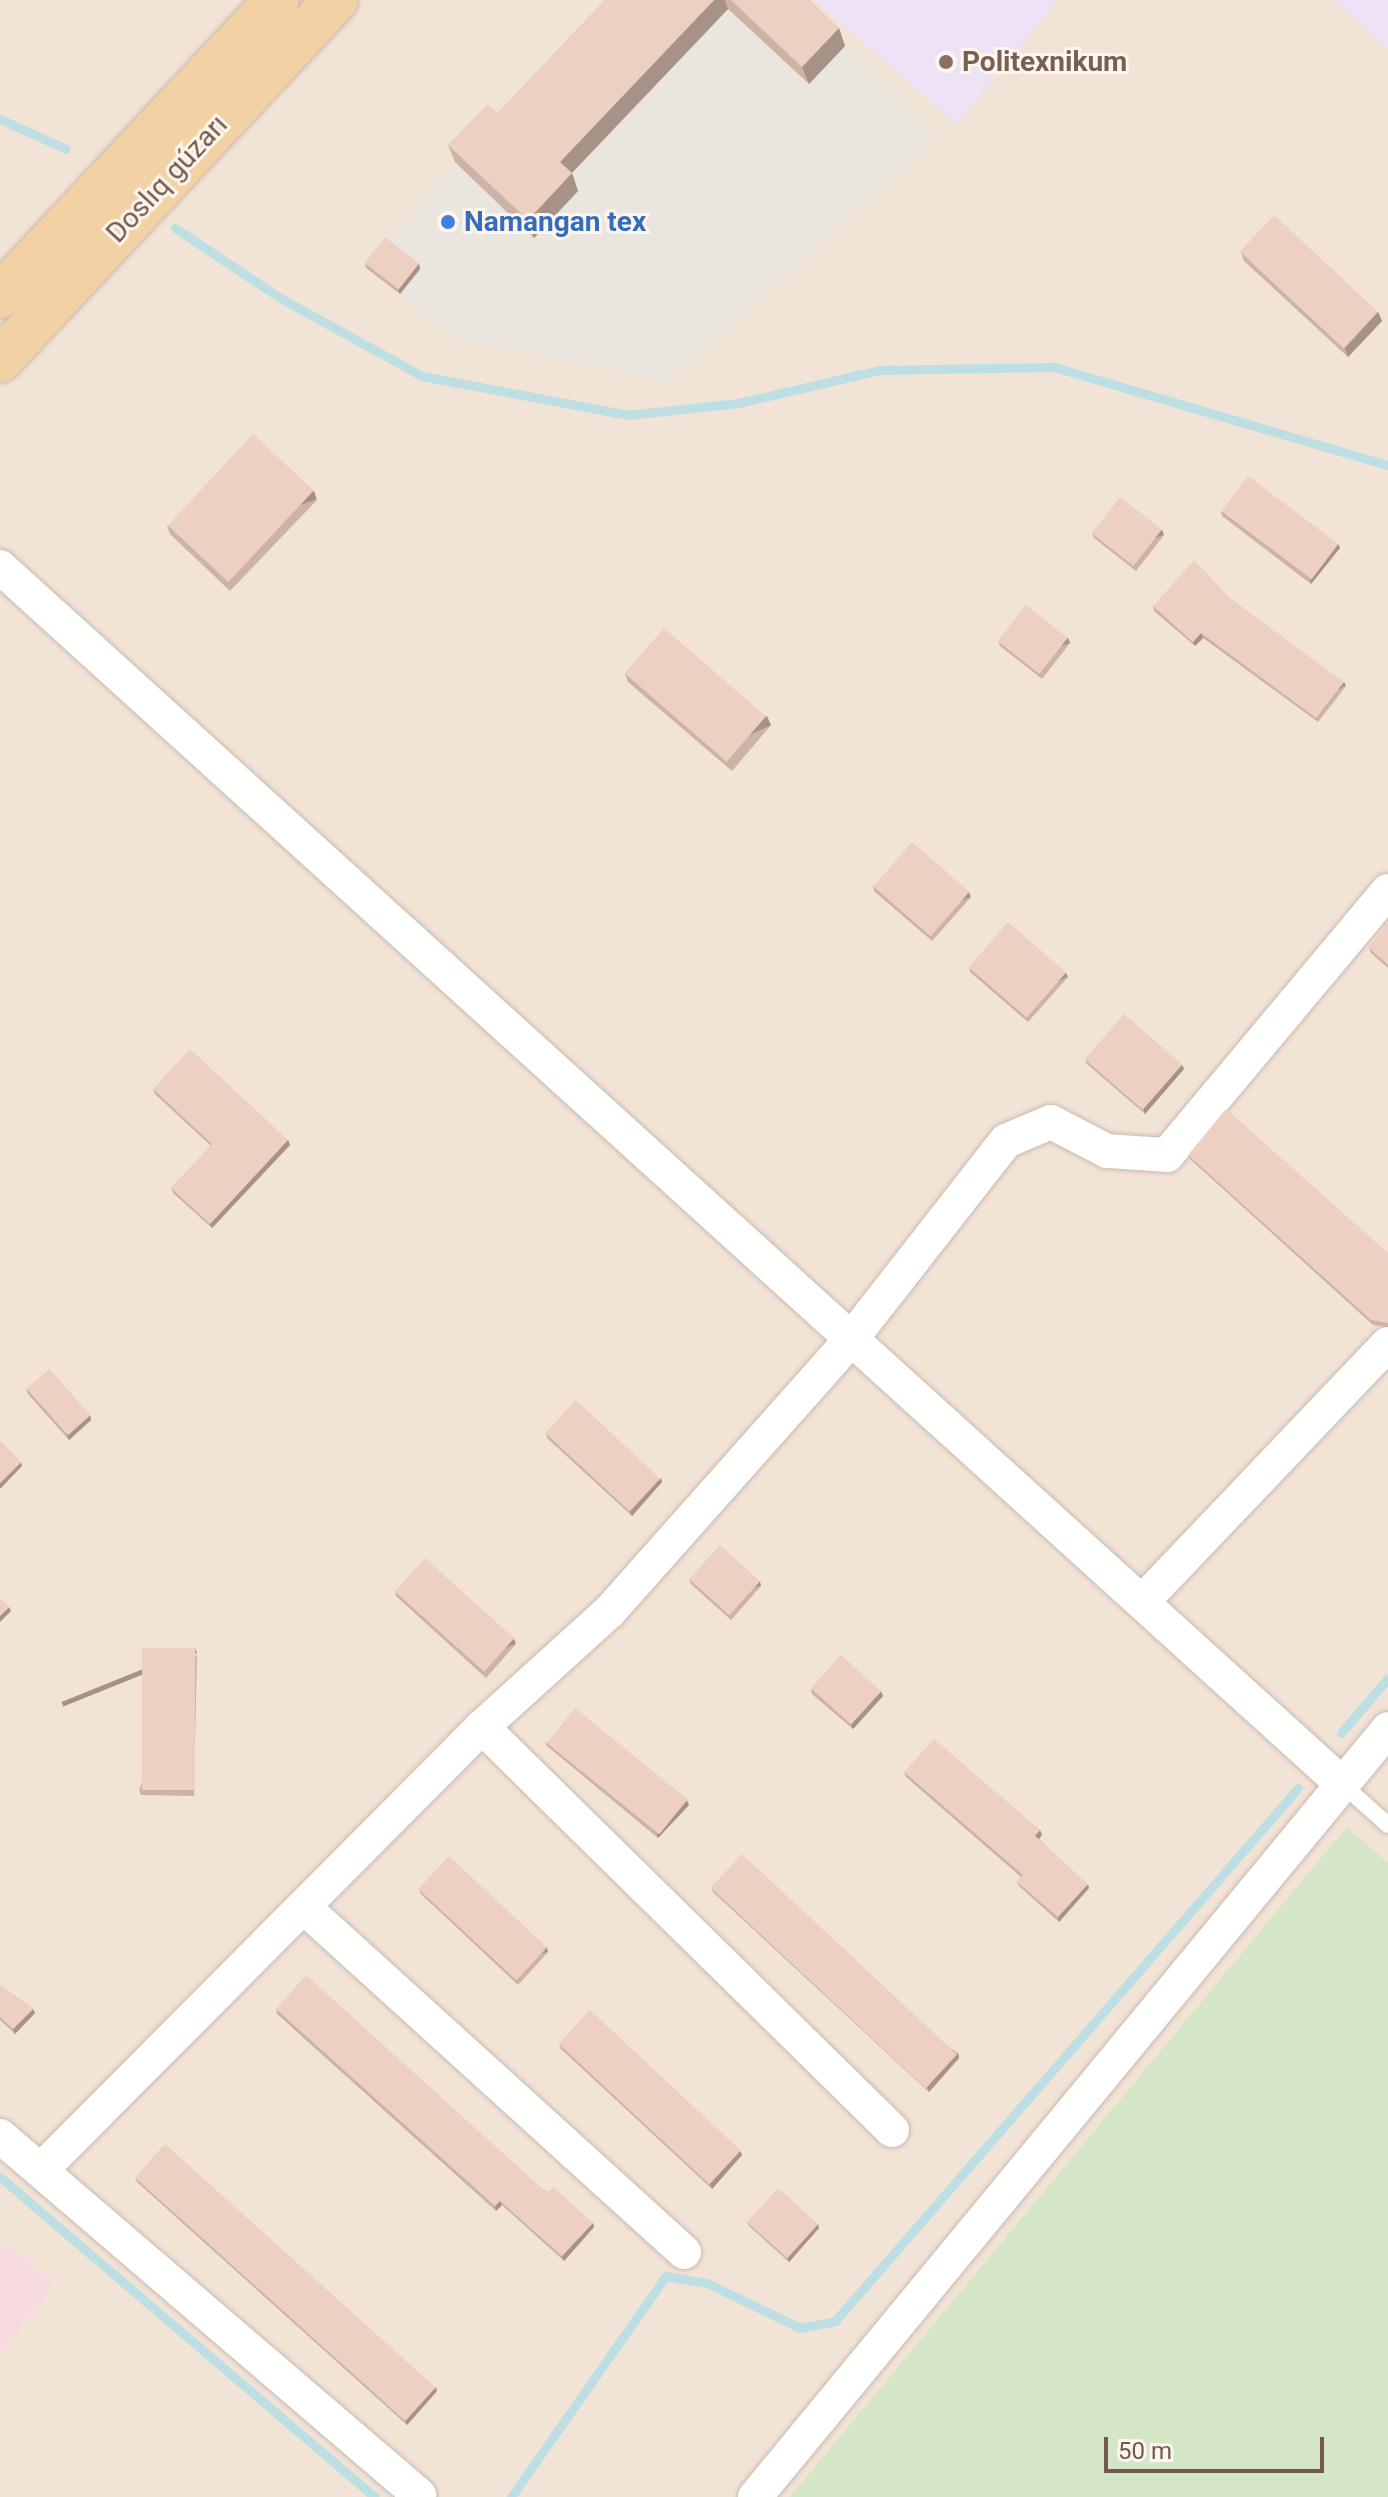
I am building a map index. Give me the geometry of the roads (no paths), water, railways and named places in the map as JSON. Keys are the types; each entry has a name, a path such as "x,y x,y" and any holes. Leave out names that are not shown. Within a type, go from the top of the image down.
{"main road":[{"name":"Doslıq gúzarı","path":"0,296 277,0"},
{"name":"Doslıq gúzarı","path":"0,360 336,0"}],"street":[{"path":"0,567 1145,1599 1340,1782"},
{"path":"41,2170 307,1910 482,1727 609,1612 852,1338 1006,1141 1051,1122 1107,1151 1167,1155 1388,891"},
{"path":"1145,1599 1388,1344"},
{"path":"482,1727 892,2130"},
{"path":"755,2497 1340,1782 1388,1729"},
{"path":"307,1910 684,2252"},
{"path":"0,2136 419,2495"}],"lane":[{"path":"1340,1782 1388,1825"}],"waterway":[{"path":"0,119 66,149"},
{"path":"175,228 282,299 422,376 628,415 738,403 880,370 1054,367 1388,465"},
{"path":"1341,1733 1388,1678"},
{"path":"511,2497 666,2276 707,2283 800,2328 835,2321 1298,1788"},
{"path":"0,2177 375,2497"}],"place":[{"name":"Politexnikum","path":"946,62"},
{"name":"Namangan tex","path":"448,222"}]}
